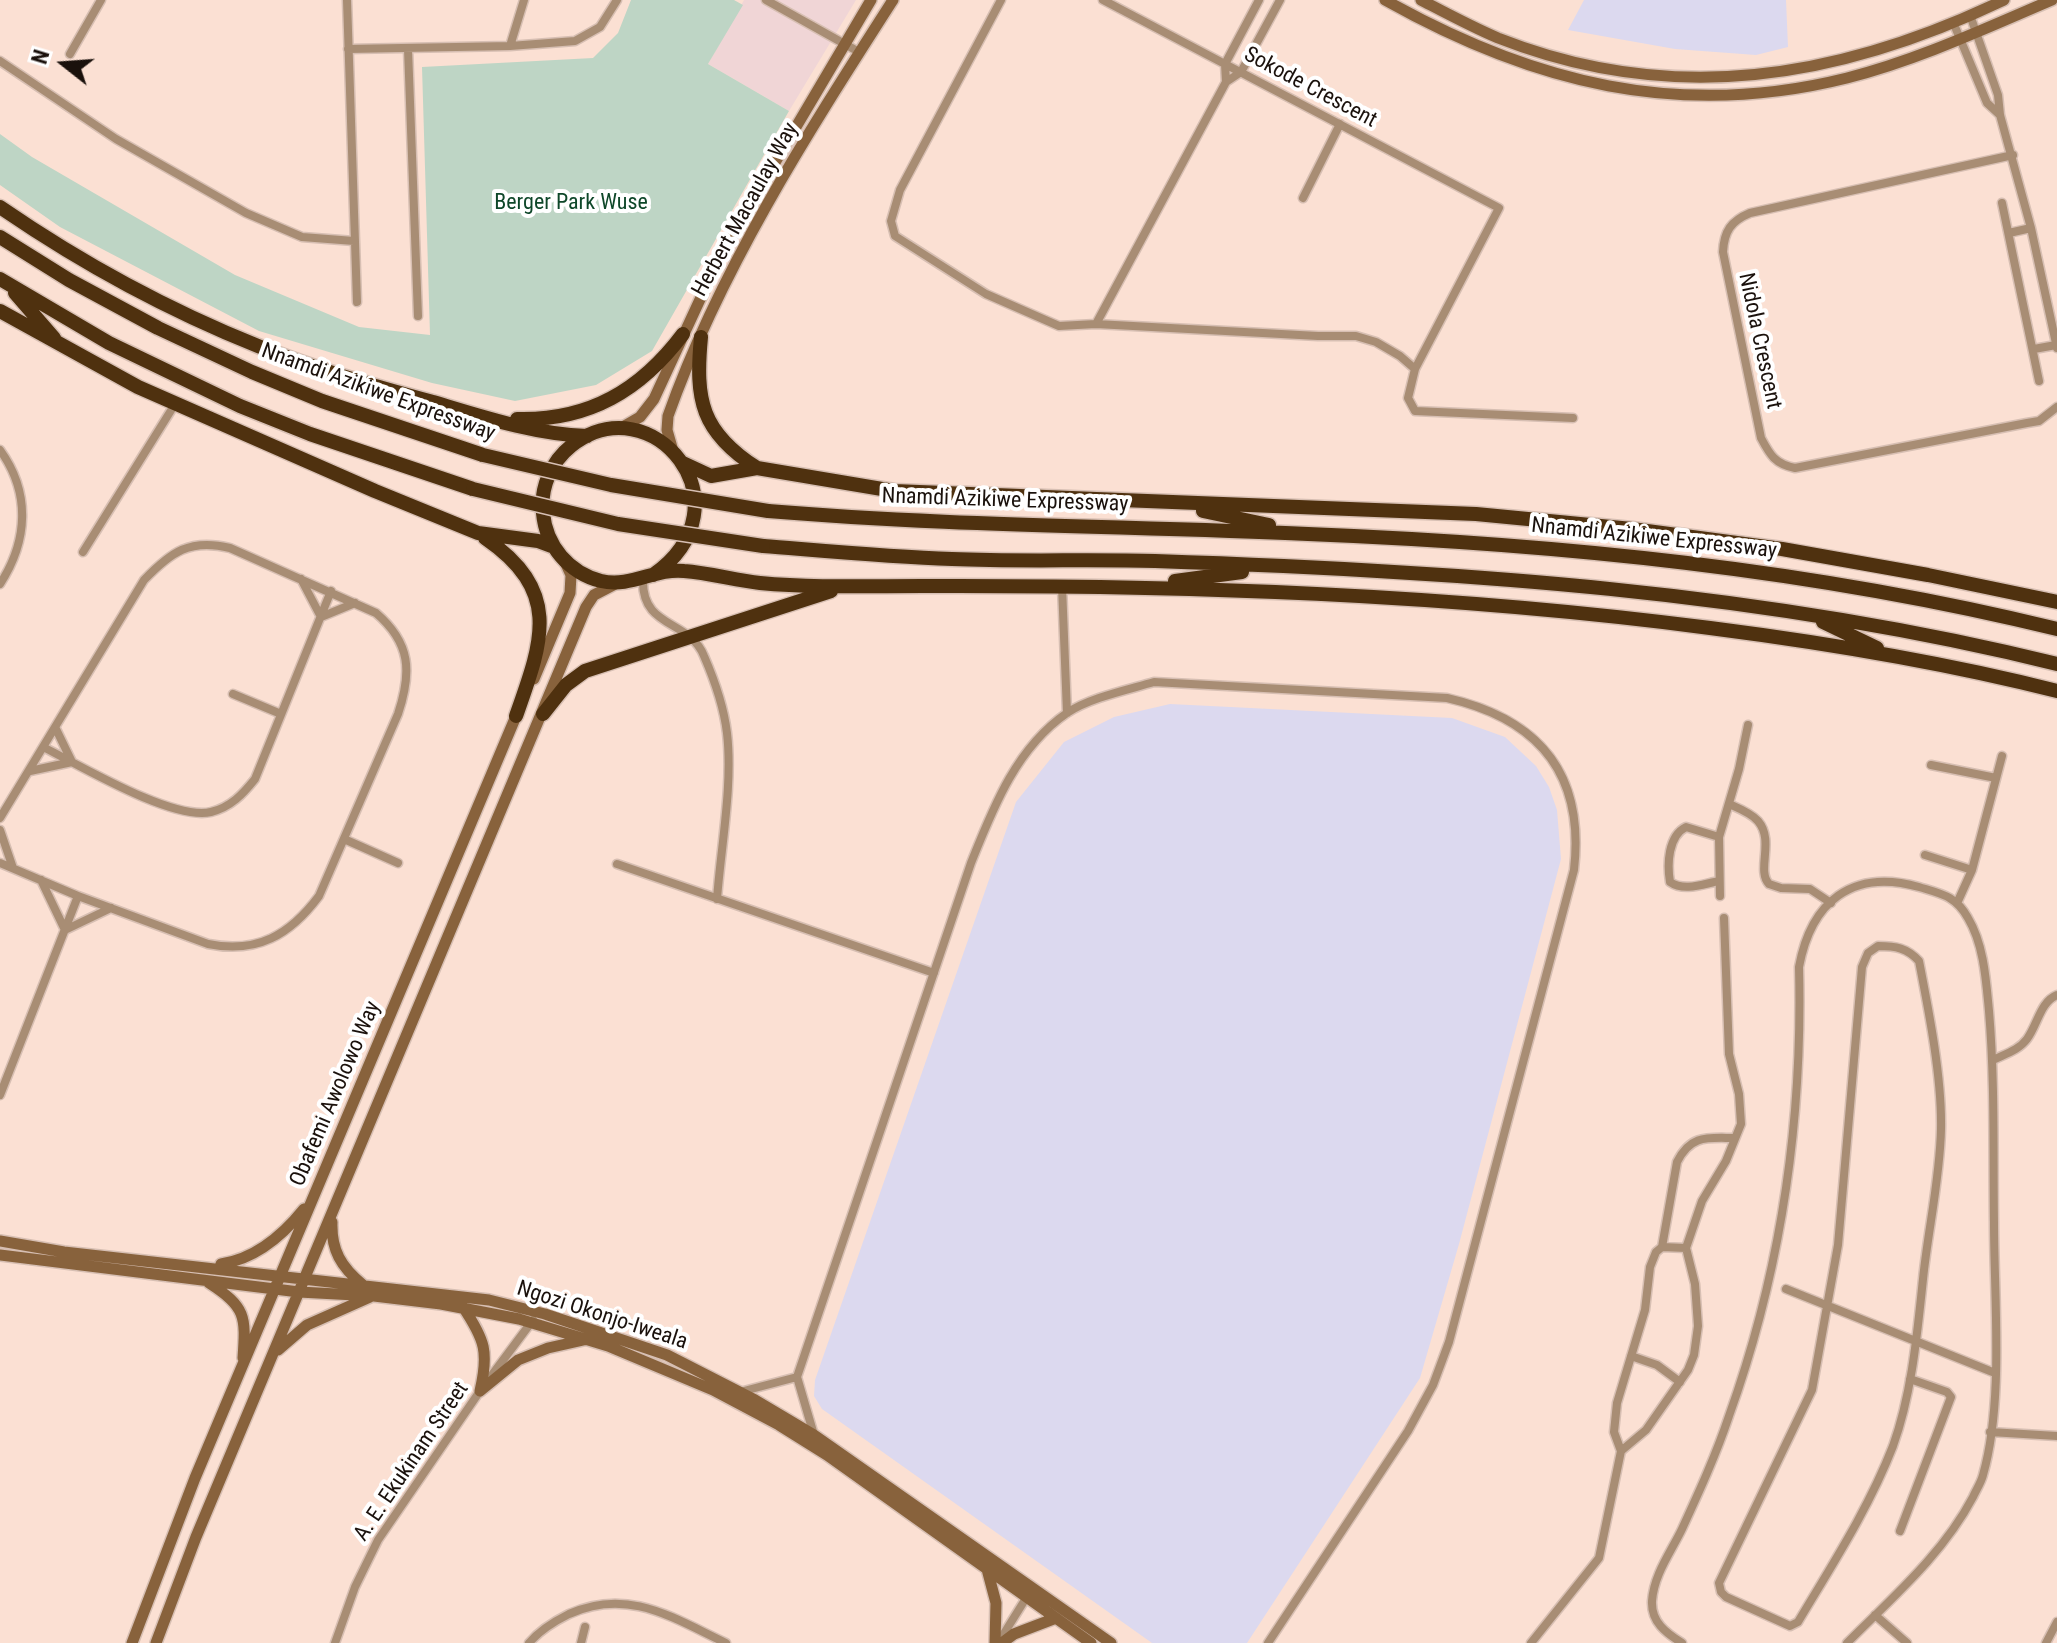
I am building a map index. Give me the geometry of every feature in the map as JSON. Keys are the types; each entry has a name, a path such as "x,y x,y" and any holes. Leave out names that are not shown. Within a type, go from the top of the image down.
{"highway":[{"name":"Nnamdi Azikiwe Expressway","path":"0,207 40,234 167,305 258,347 487,418 534,430 588,436"},
{"path":"0,217 40,234"},
{"name":"Nnamdi Azikiwe Expressway","path":"0,237 69,280 145,321 252,372 322,401 483,455 611,485 768,511 862,519 1312,534 1473,543 1689,563 1781,575 2057,629"},
{"path":"4,281 61,345"},
{"path":"4,281 109,343 240,406 310,434 473,489 618,524 763,546 952,559 1154,561 1476,577 1631,591 1805,614 2057,664"},
{"path":"0,311 175,404 478,533 510,556 529,582 541,623 539,648 516,716"},
{"path":"487,418 535,420 602,404 650,373 683,334"},
{"path":"701,337 698,384 707,416 726,445 757,468"},
{"path":"648,578 671,563 685,545 693,525 696,503 692,482 678,456 648,435 620,429 588,436 569,447 555,464 545,484 542,505 545,527 565,562 598,581 617,583 648,578 685,571 762,583 1135,586 1470,602 1627,617 1891,655 2057,691"},
{"name":"Nnamdi Azikiwe Expressway","path":"678,456 711,476 757,468 894,491 1476,514 1632,529 1782,549 2057,602"},
{"path":"1164,503 1312,534"},
{"path":"478,533 538,541 554,547"},
{"path":"1135,586 1279,567"},
{"path":"543,714 566,685 585,671 819,594 863,586"},
{"path":"1805,614 1891,655"},
{"path":"2012,618 2057,617"}],"main road":[{"name":"Herbert Macaulay Way","path":"620,429 640,417 654,399 721,254 871,0"},
{"name":"Herbert Macaulay Way","path":"678,456 667,430 668,416 701,337 776,188 893,0"},
{"path":"1385,0 1464,42 1518,63 1588,83 1661,94 1722,96 1813,86 1883,68 2052,0"},
{"path":"1421,0 1497,37 1570,61 1626,72 1682,78 1779,73 1838,62 1897,44 2004,0"},
{"name":"Obafemi Awolowo Way","path":"132,1643 180,1515 570,593 571,575 565,562"},
{"name":"Obafemi Awolowo Way","path":"156,1643 196,1537 586,607 594,595 617,583"},
{"path":"202,1266 232,1262 254,1252 293,1223 315,1196"},
{"path":"332,1215 331,1234 339,1261 349,1274 364,1285"},
{"name":"Ngozi Okonjo-Iweala","path":"2,1241 64,1252 489,1300 679,1374 754,1411 827,1455 987,1569 1030,1592 1056,1618 1091,1643"},
{"name":"Ngozi Okonjo-Iweala","path":"0,1255 299,1292 374,1296 463,1307 534,1318 667,1355 814,1435 1030,1592 1111,1643"},
{"path":"205,1280 233,1298 238,1306 245,1331 242,1367"},
{"path":"272,1356 307,1325 374,1296"},
{"path":"463,1307 479,1332 486,1353 480,1391"},
{"path":"480,1391 518,1360 548,1348 588,1339"},
{"path":"987,1569 996,1603 998,1643 1033,1625 1056,1618"}],"street":[{"path":"70,54 101,0"},
{"path":"347,0 357,302"},
{"path":"510,46 524,0"},
{"path":"348,49 510,46 575,41 600,27 617,0"},
{"path":"766,0 859,52"},
{"path":"1001,0 900,190 891,221 895,236 986,294 1059,326 1096,324 1356,336 1376,342 1415,369 1408,398 1415,411 1573,418"},
{"name":"Sokode Crescent","path":"1103,0 1499,208 1415,369"},
{"path":"1226,82 1225,64 1259,0"},
{"path":"1096,324 1226,82 1241,72 1280,0"},
{"path":"1970,15 1998,95 2000,115 2013,155 2057,346 2034,349"},
{"path":"1953,22 1987,103 2000,115"},
{"path":"408,49 418,316"},
{"path":"0,61 116,139 246,213 302,237 354,241"},
{"path":"1303,198 1340,124"},
{"name":"Nidola Crescent","path":"2013,155 1750,213 1728,227 1723,252 1761,438 1771,458 1782,465 1795,468 2039,421 2057,407"},
{"path":"2002,203 2039,381"},
{"path":"2009,233 2031,228"},
{"path":"83,552 175,404"},
{"path":"0,450 10,464 21,493 24,520 12,566 0,584"},
{"path":"0,818 144,580 164,559 190,546 211,543 230,548 376,613 395,629 405,655 408,684 398,714 319,896 308,911 266,942 246,948 208,944 78,896 0,863"},
{"path":"301,578 321,617"},
{"path":"648,578 642,596 649,608 657,617 690,636 704,656 727,733 717,899"},
{"path":"1062,586 1067,713"},
{"path":"45,748 166,807 188,813 210,812 240,797 255,779 331,591"},
{"path":"321,617 355,603"},
{"path":"814,1435 797,1377 971,863 997,796 1021,761 1067,713 1154,682 1447,698 1474,704 1513,722 1543,747 1561,774 1575,810 1574,870 1449,1342 1433,1385 1408,1431 1268,1643"},
{"path":"233,694 281,714"},
{"path":"1720,896 1719,837 1748,725"},
{"path":"56,729 72,762"},
{"path":"1958,901 1972,870 2002,756"},
{"path":"30,771 72,762"},
{"path":"1931,765 1996,778"},
{"path":"1729,804 1758,821 1766,835 1764,874 1769,884 1781,888 1810,889 1831,903"},
{"path":"1719,837 1686,827 1677,831 1672,842 1669,873 1670,882 1676,887 1719,881"},
{"path":"0,830 13,868"},
{"path":"344,839 398,863"},
{"path":"1925,855 1972,870"},
{"path":"617,864 934,973"},
{"path":"41,880 65,930"},
{"path":"1682,1643 1671,1640 1655,1621 1652,1605 1654,1588 1704,1481 1726,1425 1747,1368 1764,1302 1784,1210 1795,1126 1799,967 1804,941 1819,915 1843,890 1865,882 1884,881 1907,884 1958,901 1978,942 1985,975 1993,1060 1995,1401 1983,1477 1957,1527 1923,1567 1847,1643"},
{"path":"0,1095 78,896"},
{"path":"65,930 111,908"},
{"path":"1621,1451 1646,1430 1680,1382 1694,1355 1698,1326 1695,1284 1686,1248 1702,1201 1726,1161 1741,1124 1729,1054 1724,918"},
{"path":"1878,946 1895,946 1910,952 1919,961 1940,1103 1941,1131 1910,1379 1898,1429 1885,1465 1849,1537 1798,1622 1790,1626 1726,1597 1721,1592 1722,1573 1812,1390 1827,1305 1838,1245 1862,967 1868,953 1878,946"},
{"path":"1993,1060 2019,1047 2029,1037 2045,1004 2057,995"},
{"path":"1662,1247 1677,1162 1683,1149 1691,1142 1704,1138 1735,1138"},
{"path":"1531,1643 1599,1558 1621,1451 1614,1432 1617,1403 1645,1310 1650,1267 1656,1252 1662,1247 1686,1248"},
{"path":"1786,1289 1995,1373"},
{"name":"A. E. Ekukinam Street","path":"335,1643 355,1587 378,1540 534,1318"},
{"path":"1631,1356 1657,1365 1680,1382"},
{"path":"740,1392 797,1377"},
{"path":"1900,1531 1951,1397 1947,1392 1910,1379"},
{"path":"1990,1432 2057,1436"},
{"path":"998,1643 1030,1592"},
{"path":"529,1643 557,1620 582,1609 601,1603 624,1603 657,1610 726,1643"},
{"path":"1875,1615 1907,1643"},
{"path":"2046,1643 2057,1622"},
{"path":"581,1643 585,1627"}],"shaded area":[{"path":"744,0 856,0 789,111 708,64"},
{"path":"1584,0 1786,0 1788,47 1756,55 1675,49 1568,30"},
{"path":"1170,704 1452,718 1505,737 1536,766 1549,787 1557,810 1561,859 1459,1244 1420,1378 1247,1643 1152,1643 822,1409 814,1396 815,1380 1016,802 1064,742 1114,717"}],"green space":[{"name":"Berger Park Wuse","path":"631,0 734,0 743,5 708,64 789,111 652,351 596,385 515,401 432,383 259,331 60,227 0,185 0,134 32,157 235,275 359,327 430,335 422,67 593,58 618,33"}]}
